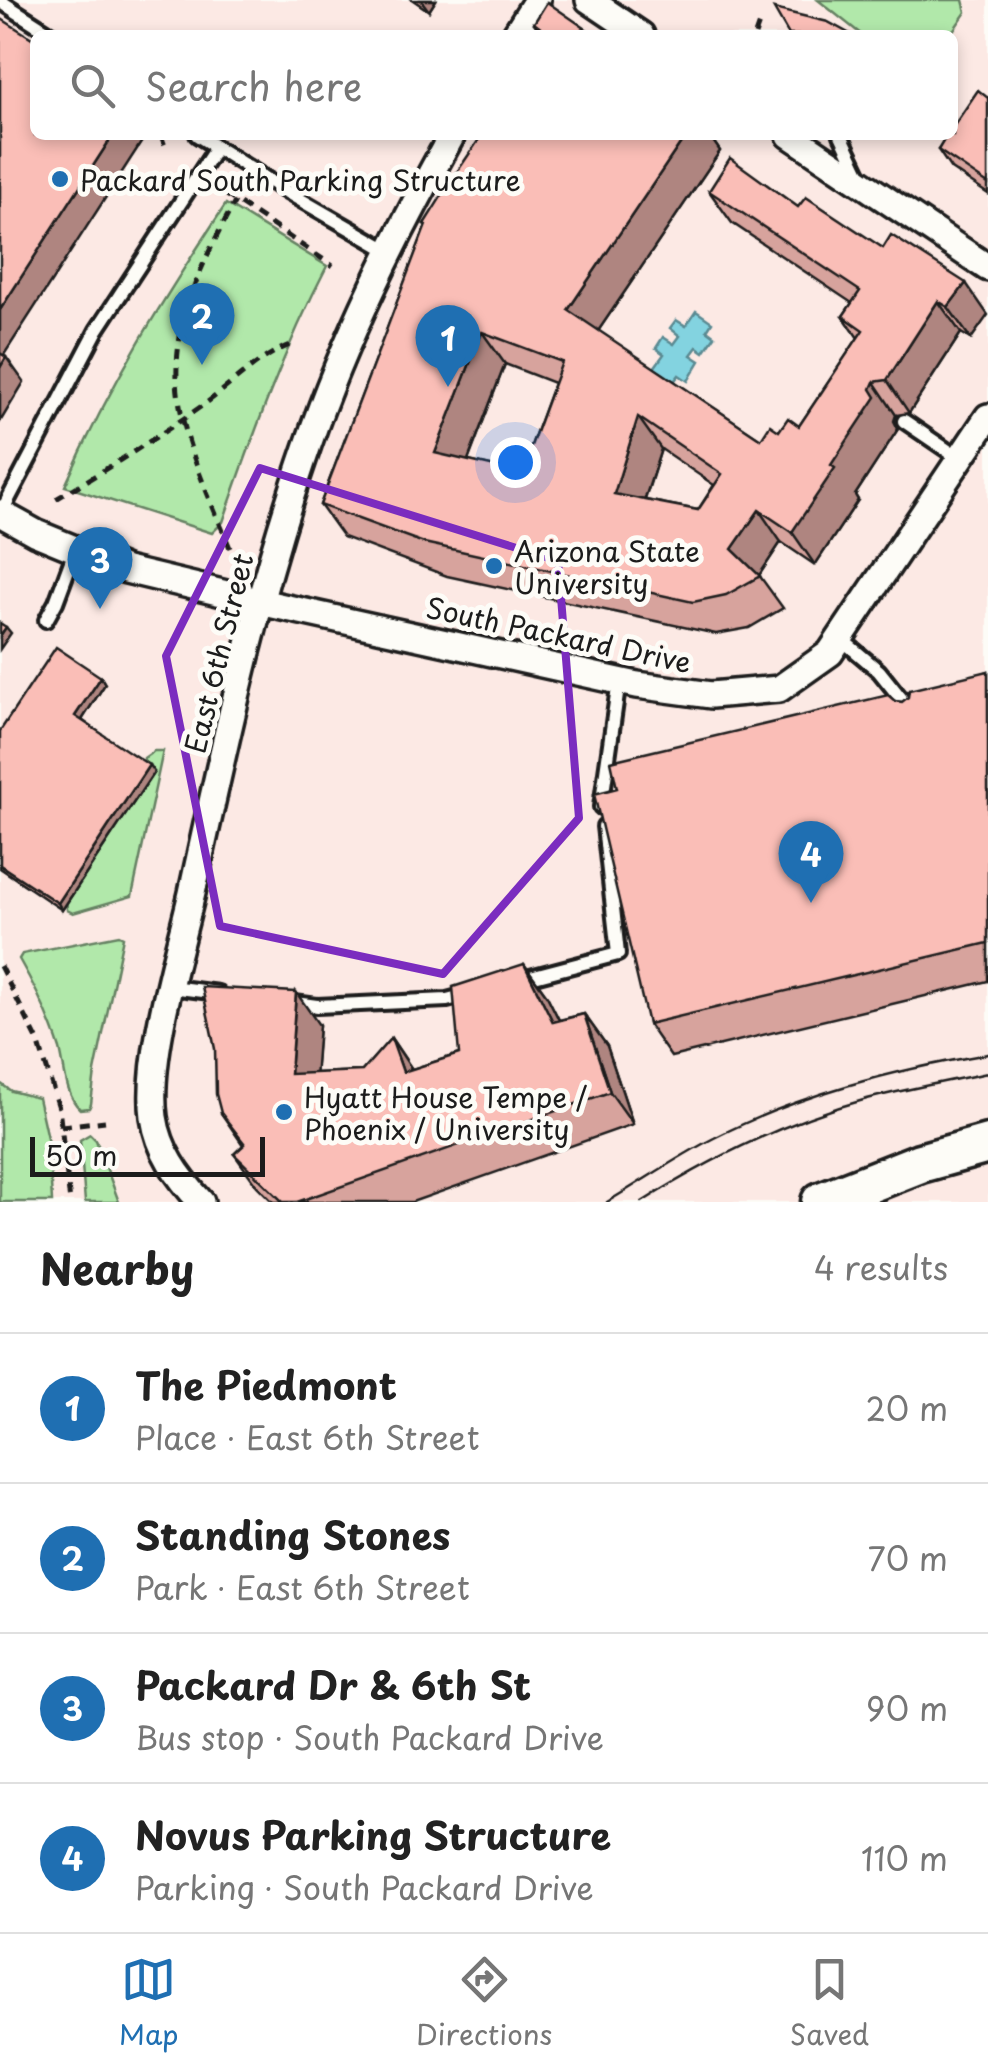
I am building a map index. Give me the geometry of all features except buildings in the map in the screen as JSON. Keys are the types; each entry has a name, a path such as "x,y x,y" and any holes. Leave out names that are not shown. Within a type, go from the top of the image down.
{"street":[{"path":"517,30 537,0"},
{"path":"589,0 634,30"},
{"name":"East 6th Street","path":"201,1202 166,1155 154,1114 155,1070 260,602 308,442 367,299 391,252 433,188 450,140"},
{"path":"797,140 988,268"},
{"name":"South Packard Drive","path":"1,513 75,551 126,570 260,602 618,681 711,695 779,689 830,653 988,416"},
{"path":"821,1202 932,1159 988,1144"}],"lane":[{"path":"0,2 45,30"},
{"path":"204,140 391,252"},
{"path":"843,140 865,186"},
{"path":"1,513 97,330 216,148"},
{"path":"904,420 960,459"},
{"path":"46,620 75,551"},
{"path":"840,638 879,671 922,725"},
{"path":"504,984 618,954 601,804 618,681"},
{"path":"171,987 230,995"},
{"path":"265,999 318,1006 447,1000 485,990"}],"path":[{"path":"757,30 760,21"},
{"path":"163,140 167,152"},
{"path":"226,194 332,266"},
{"path":"230,548 202,478 184,417 178,365 184,316 197,277 235,202"},
{"path":"56,499 184,417 272,351 295,343"},
{"path":"0,966 38,1041 59,1108 70,1202"},
{"path":"61,1126 104,1120"}],"highlighted area":[{"path":"260,468 558,561 579,818 443,974 220,926 166,656"}],"shaded area":[{"name":"Arizona State University","path":"0,0 988,0 988,1202 412,1202 633,1124 481,1086 257,1187 273,1202 0,1202"}],"green space":[{"path":"818,0 963,0 966,12 953,30 856,30"},
{"path":"226,204 327,266 283,361 223,522 212,533 65,486 139,342"},
{"path":"154,751 163,751 132,896 73,913 67,910 66,891 143,776 144,758"},
{"path":"123,937 91,1104 80,1109 68,1089 52,1026 19,959 22,954"},
{"path":"0,1083 11,1091 38,1098 49,1147 52,1202 0,1202"},
{"path":"90,1134 96,1140 119,1202 85,1202 80,1140"}],"water":[{"path":"696,311 712,322 707,330 715,336 704,352 697,347 691,355 700,361 688,381 679,375 672,384 652,371 664,354 656,348 663,337 674,344 680,336 670,328 676,320 686,326"}],"tram line":[{"path":"607,1202 700,1145 780,1109 883,1076 988,1054"},
{"path":"642,1202 723,1156 808,1118 867,1099 988,1073"}],"place":[{"name":"Packard South Parking Structure","path":"60,179"},
{"name":"Standing Stones","path":"202,365"},
{"name":"The Piedmont","path":"448,387"},
{"name":"Arizona State University","path":"494,566"},
{"name":"Packard Dr & 6th St","path":"100,609"},
{"name":"Novus Parking Structure","path":"811,903"},
{"name":"Hyatt House Tempe / Phoenix / University","path":"284,1112"}]}
